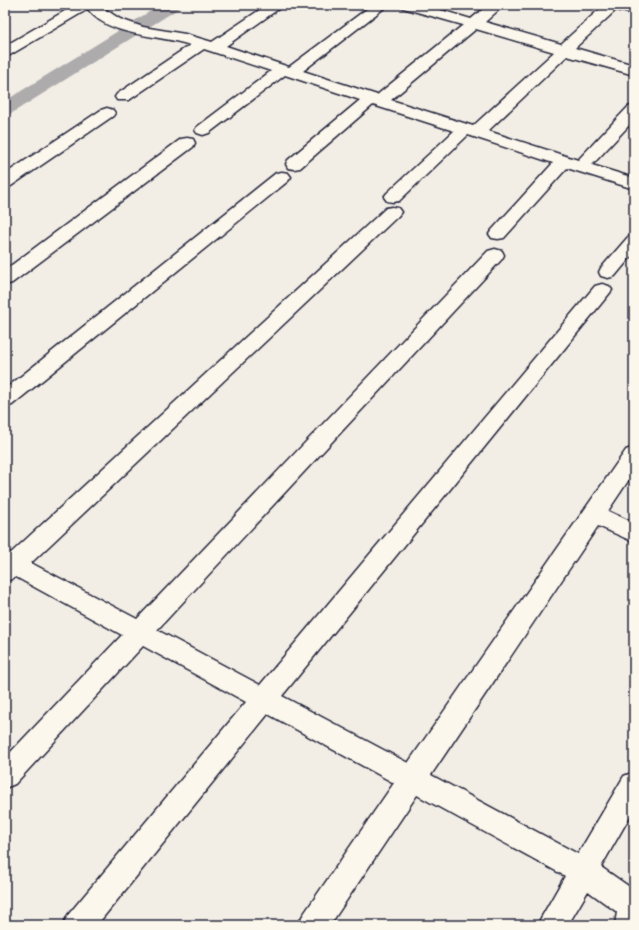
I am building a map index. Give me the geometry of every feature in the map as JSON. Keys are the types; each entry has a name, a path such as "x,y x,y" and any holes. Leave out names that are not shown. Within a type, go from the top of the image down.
{"street":[{"path":"123,97 277,5"},
{"path":"203,130 382,5"},
{"path":"408,5 634,70"},
{"path":"5,400 375,100 497,5"},
{"path":"630,925 633,906 583,871 140,632 8,566 470,131 564,50 613,5 634,10"},
{"path":"5,52 87,6 128,14 158,30"},
{"path":"87,6 115,22 158,30 185,38 634,184"},
{"path":"581,167 634,110"},
{"path":"5,182 107,113"},
{"path":"5,279 187,143"},
{"path":"5,776 140,632 496,245 564,161"},
{"path":"78,925 605,281 634,241"},
{"path":"313,925 634,455"},
{"path":"593,514 634,533"},
{"path":"552,925 634,784"}],"waterway":[{"path":"5,109 172,5"}]}
